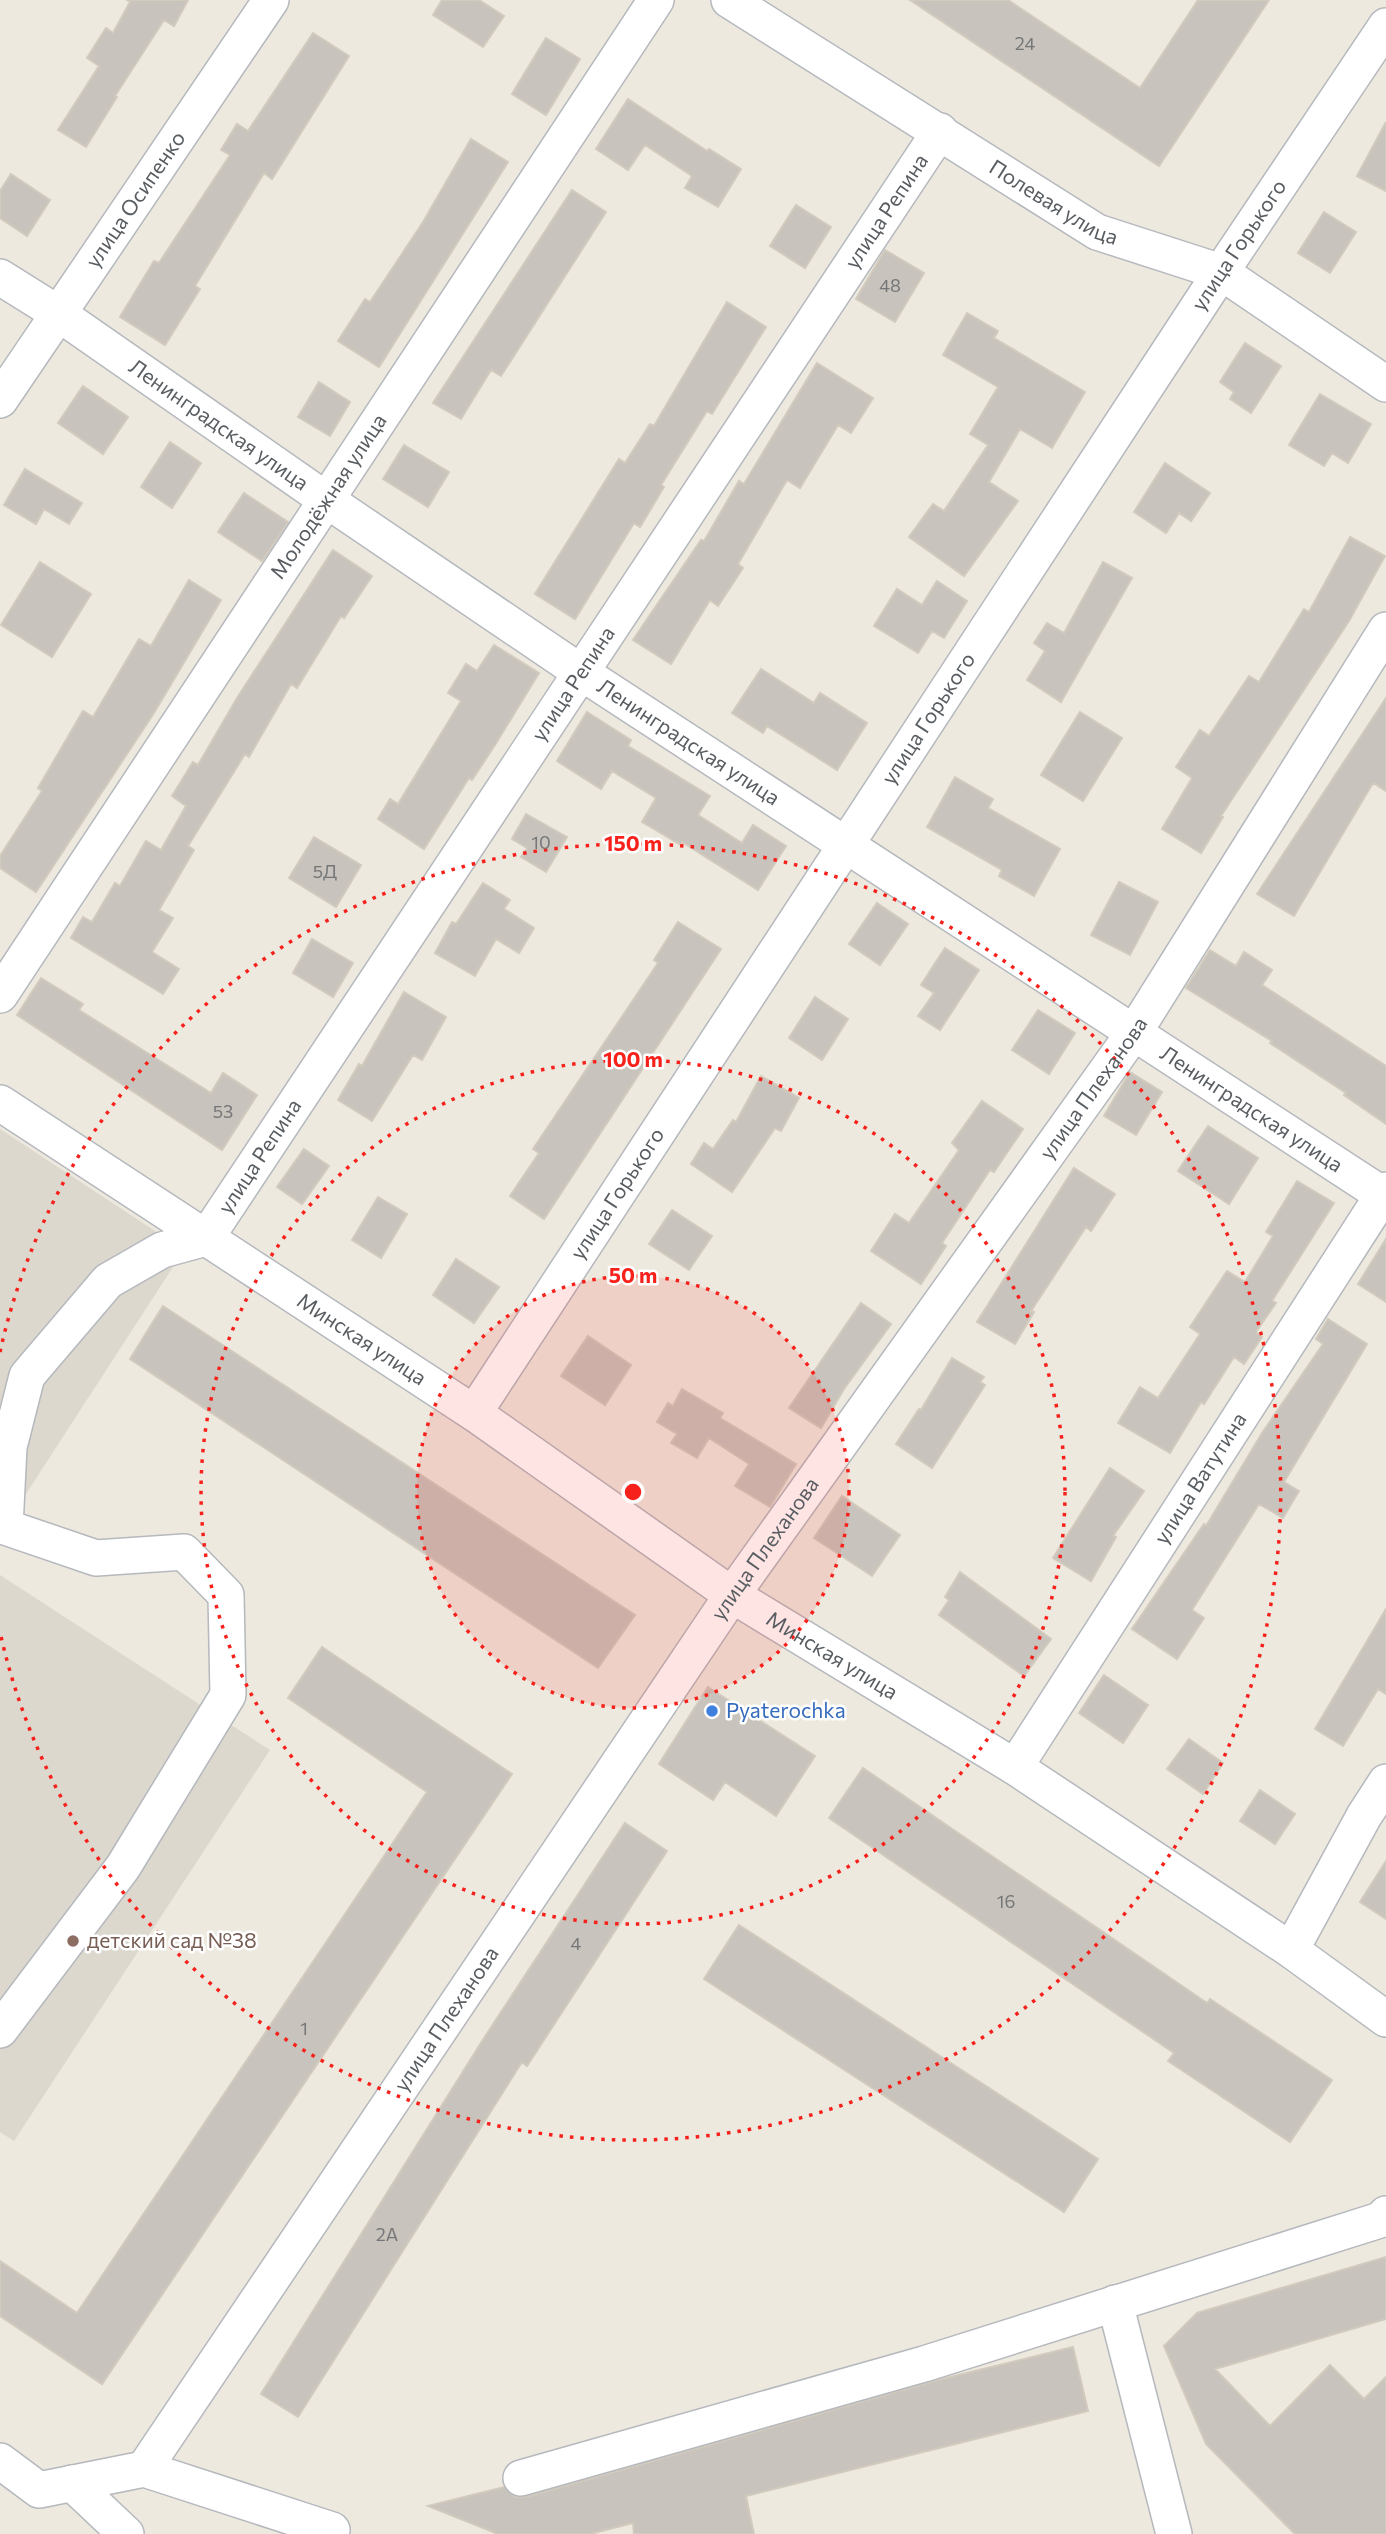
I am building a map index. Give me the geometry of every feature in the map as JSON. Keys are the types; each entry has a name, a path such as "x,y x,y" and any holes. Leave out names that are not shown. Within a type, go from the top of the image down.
{"street":[{"name":"улица Осипенко","path":"0,400 271,0"},
{"name":"Молодёжная улица","path":"0,995 656,0"},
{"name":"Полевая улица","path":"729,0 1097,232 1221,272 1386,384"},
{"name":"улица Горького","path":"474,1413 1221,272 1386,26"},
{"name":"улица Репина","path":"206,1238 579,671 940,131"},
{"name":"Ленинградская улица","path":"0,277 59,314 579,671 1385,1194"},
{"name":"улица Плеханова","path":"144,2469 732,1595 1135,1031 1386,630"},
{"name":"Минская улица","path":"0,1103 474,1413 732,1595 1015,1767 1291,1950 1386,2019"},
{"name":"улица Ватутина","path":"1015,1767 1385,1194"},
{"path":"0,2029 123,1867 228,1695 226,1595 184,1552 96,1558 5,1527 12,1435 27,1376 108,1280 162,1250 206,1238"},
{"path":"1291,1950 1386,1782"},
{"path":"521,2478 924,2364 1380,2220 1386,2214"},
{"path":"1115,2304 1174,2534"},
{"path":"0,2461 39,2490 144,2469 332,2530"},
{"path":"72,2483 127,2534"}],"shaded area":[{"path":"0,1129 184,1250 0,1534"},
{"name":"детский сад №38","path":"0,1575 270,1750 14,2141 0,2132"}],"building":[{"path":"127,0 188,0 174,26 164,20 86,147 58,130 99,66 87,58 106,28 113,33 130,2"},
{"path":"442,0 479,0 504,16 483,47 433,15"},
{"path":"910,0 1008,0 1140,88 1198,0 1269,0 1159,166"},
{"path":"313,33 349,56 272,179 264,173 195,286 200,289 165,345 120,317 154,261 159,263 230,155 221,150 237,124 248,131"},
{"path":"546,38 580,59 546,115 512,94"},
{"path":"628,99 707,151 709,149 741,169 718,207 685,188 692,176 645,145 628,170 596,149"},
{"path":"1386,122 1386,191 1357,176"},
{"path":"471,139 508,162 379,367 338,341 365,299 370,302 423,222"},
{"path":"11,174 50,200 27,236 0,218 0,191"},
{"path":"572,190 606,212 501,376 491,370 461,419 433,403"},
{"path":"796,205 831,227 805,268 770,246"},
{"path":"1324,212 1356,232 1330,273 1298,253"},
{"path":"885,250 924,273 895,322 856,299"},
{"path":"727,302 766,327 712,414 707,411 661,485 664,487 640,527 634,523 575,619 535,594 619,459 625,463 650,424 654,426"},
{"path":"967,313 998,331 994,338 1085,392 1052,448 1020,429 989,482 1018,501 964,576 909,537 933,504 944,511 988,445 970,434 998,387 943,355"},
{"path":"1245,343 1281,366 1251,413 1230,399 1234,392 1220,382"},
{"path":"817,363 873,398 851,433 838,425 800,488 787,480 738,564 743,568 718,606 710,600 671,664 633,640 701,540 704,541 739,481 744,484"},
{"path":"319,382 350,402 330,436 298,417"},
{"path":"83,386 128,417 103,454 58,423"},
{"path":"1320,394 1371,424 1348,463 1332,453 1324,466 1289,445"},
{"path":"170,442 201,463 172,508 141,487"},
{"path":"404,445 449,472 428,507 383,479"},
{"path":"1165,463 1210,493 1191,521 1179,513 1166,533 1134,512"},
{"path":"25,469 82,503 69,524 44,509 36,524 4,505"},
{"path":"244,493 288,522 262,561 218,532"},
{"path":"1350,537 1385,556 1349,621 1221,816 1223,817 1201,853 1162,829 1192,778 1176,767 1200,730 1209,736 1249,676 1259,682 1304,609 1309,612"},
{"path":"333,550 372,576 344,618 341,616 297,688 291,684 249,757 245,754 188,846 194,850 159,910 173,918 152,952 179,969 163,994 71,938 83,917 92,922 115,883 120,886 146,841 161,850 186,806 172,796 193,762 198,765 237,698"},
{"path":"40,562 91,594 52,657 1,625"},
{"path":"1103,562 1132,578 1061,702 1027,680 1045,651 1034,643 1047,623 1064,633"},
{"path":"189,580 221,600 154,713 36,892 0,868 0,856 42,791 38,788 83,711 93,717 139,639 151,646"},
{"path":"937,581 967,601 944,638 932,631 918,653 874,626 897,589 922,605"},
{"path":"494,645 539,673 495,745 472,780 469,778 424,849 378,819 390,799 398,804 461,701 448,693 466,664 477,671"},
{"path":"761,669 814,703 820,693 867,723 837,770 767,726 763,733 732,713"},
{"path":"1386,698 1386,791 1373,783 1294,916 1257,894"},
{"path":"587,712 631,740 628,746 710,796 698,815 742,843 753,825 786,846 758,890 682,842 681,845 642,822 656,798 612,771 601,789 557,761"},
{"path":"1080,712 1122,738 1083,801 1041,775"},
{"path":"955,777 993,799 988,808 1060,849 1034,896 999,876 1002,870 927,827"},
{"path":"526,814 567,837 546,872 521,857 527,848 512,839"},
{"path":"314,837 361,865 336,907 289,878"},
{"path":"1119,882 1158,902 1130,955 1091,935"},
{"path":"483,883 510,900 504,909 534,928 519,953 496,939 475,976 435,953 452,922 456,924"},
{"path":"877,903 908,924 880,965 849,944"},
{"path":"678,922 721,949 544,1219 510,1196 539,1153 533,1149 658,963 654,960"},
{"path":"312,939 353,963 333,997 293,973"},
{"path":"945,948 979,970 940,1030 918,1016 934,993 921,985"},
{"path":"1210,950 1236,966 1244,952 1272,970 1262,985 1386,1066 1386,1124 1344,1095 1346,1093 1270,1043 1272,1041 1186,988"},
{"path":"41,978 83,1004 79,1010 211,1093 223,1073 257,1095 222,1150 17,1015"},
{"path":"404,992 446,1017 422,1060 413,1055 372,1121 338,1100 359,1064 362,1066"},
{"path":"815,997 848,1019 822,1060 789,1038"},
{"path":"1038,1010 1075,1033 1049,1074 1012,1050"},
{"path":"1130,1072 1162,1092 1136,1135 1104,1116"},
{"path":"761,1076 799,1098 781,1131 775,1128 732,1192 691,1164 704,1143 713,1149 733,1120 736,1122"},
{"path":"982,1101 1023,1129 994,1172 990,1170 942,1243 946,1246 921,1284 871,1251 895,1214 909,1223 959,1150 952,1143"},
{"path":"1208,1126 1258,1158 1229,1204 1178,1171"},
{"path":"304,1149 329,1166 302,1204 277,1187"},
{"path":"1074,1168 1115,1194 1091,1231 1086,1227 1031,1311 1034,1312 1015,1344 977,1322"},
{"path":"1297,1181 1334,1203 1272,1301 1276,1303 1256,1332 1262,1337 1244,1364 1234,1357 1204,1404 1201,1402 1170,1453 1118,1423 1140,1387 1158,1398 1200,1334 1190,1327 1227,1271 1245,1282 1273,1236 1266,1232"},
{"path":"378,1197 407,1214 381,1258 352,1240"},
{"path":"672,1210 712,1236 689,1270 649,1244"},
{"path":"1386,1239 1386,1302 1358,1284"},
{"path":"456,1259 499,1287 474,1323 433,1295"},
{"path":"861,1303 891,1324 844,1389 821,1428 789,1408"},
{"path":"163,1306 635,1615 598,1668 130,1359"},
{"path":"1328,1319 1367,1344 1284,1482 1299,1491 1283,1518 1259,1504 1192,1610 1204,1618 1177,1659 1132,1629 1204,1524 1206,1526 1262,1433 1323,1344 1316,1339"},
{"path":"588,1336 631,1365 605,1405 561,1376"},
{"path":"952,1358 984,1377 980,1382 985,1385 932,1468 896,1444 919,1409 921,1410"},
{"path":"682,1389 723,1413 720,1418 796,1464 770,1507 735,1486 749,1464 709,1438 697,1458 671,1443 677,1434 657,1422 668,1403 673,1406"},
{"path":"1110,1468 1144,1491 1113,1536 1116,1537 1091,1581 1053,1558"},
{"path":"842,1496 900,1535 872,1576 814,1538"},
{"path":"960,1572 1051,1639 1024,1676 939,1615 949,1600 945,1597"},
{"path":"1386,1609 1386,1694 1378,1689 1343,1746 1315,1729"},
{"path":"322,1647 512,1774 102,2384 0,2316 0,2261 77,2313 427,1792 288,1698"},
{"path":"1104,1675 1148,1705 1123,1743 1079,1713"},
{"path":"708,1687 815,1756 776,1816 725,1782 713,1800 659,1764"},
{"path":"1189,1739 1223,1763 1203,1794 1167,1769"},
{"path":"863,1768 1207,2003 1210,1999 1332,2080 1290,2142 1168,2061 1174,2053 829,1818"},
{"path":"1260,1790 1295,1814 1275,1844 1240,1821"},
{"path":"625,1823 667,1851 527,2066 522,2062 298,2417 261,2394 484,2038"},
{"path":"1386,1861 1386,1919 1360,1902"},
{"path":"739,1925 1098,2159 1064,2212 704,1979"},
{"path":"1386,2257 1386,2319 1215,2369 1270,2426 1330,2365 1364,2399 1386,2377 1386,2534 1295,2534 1206,2444 1164,2346 1197,2313"},
{"path":"1073,2347 1088,2411 746,2496 754,2534 634,2534 633,2523 590,2534 498,2534 428,2506 504,2487 515,2497 526,2497 942,2379"}],"place":[{"name":"Pyaterochka","path":"712,1711"},
{"name":"детский сад №38","path":"73,1941"}]}
